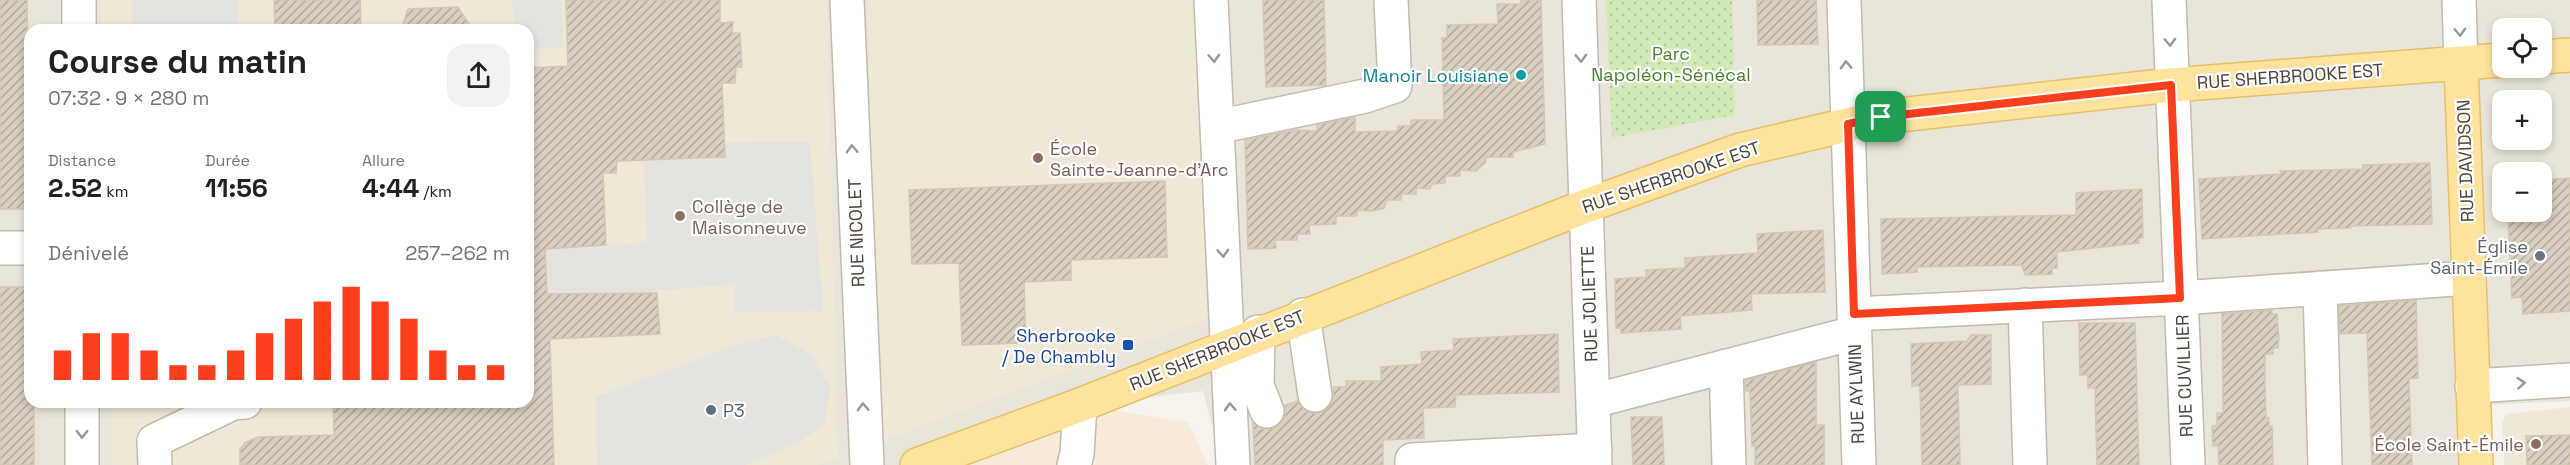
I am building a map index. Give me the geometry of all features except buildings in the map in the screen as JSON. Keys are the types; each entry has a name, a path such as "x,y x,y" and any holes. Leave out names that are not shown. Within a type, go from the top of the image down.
{"main road":[{"path":"2552,56 2570,55"},
{"name":"RUE SHERBROOKE EST","path":"917,465 1080,405 1258,332 1586,206 1740,150 1881,117 2171,85 2492,61"},
{"name":"RUE DAVIDSON","path":"2461,64 2476,465"}],"street":[{"path":"79,0 79,24"},
{"name":"RUE NICOLET","path":"847,0 867,465"},
{"path":"1211,0 1233,465"},
{"path":"1217,126 1365,96 1395,86 1391,0"},
{"name":"RUE JOLIETTE","path":"1579,0 1595,458"},
{"name":"RUE AYLWIN","path":"1844,0 1859,465"},
{"name":"RUE CUVILLIER","path":"2169,0 2188,465"},
{"name":"RUE DAVIDSON","path":"2459,0 2461,64"},
{"path":"0,248 24,248"},
{"path":"1593,401 1726,366 1854,324 2025,305 2180,298 2469,278"},
{"path":"2320,288 2325,465"},
{"path":"2025,305 2030,465"},
{"path":"1303,315 1315,395"},
{"path":"1258,332 1257,386 1267,411"},
{"path":"1726,366 1729,465"},
{"path":"2472,386 2570,380"},
{"path":"1074,465 1077,454 1080,405"},
{"path":"82,408 82,465"},
{"path":"155,465 154,441 223,408"},
{"path":"1412,465 1412,460 1595,458"}],"shaded area":[{"path":"0,0 2570,0 2570,401 2485,405 2488,465 1222,465 1203,391 1080,405 917,465 0,465"},
{"name":"Collège de Maisonneuve","path":"101,0 827,0 838,458 818,465 113,465 112,408 534,408 534,24 101,24"},
{"path":"132,0 237,0 238,24 131,24"},
{"path":"512,0 561,0 563,48 534,49 534,24 514,24"},
{"name":"École Sainte-Jeanne-d'Arc","path":"868,0 1192,0 1217,315 879,442"},
{"path":"810,141 823,311 735,312 735,284 644,292 547,294 546,286 534,262 534,250 647,243 644,160 725,157 725,143"},
{"name":"P3","path":"777,336 811,354 830,388 825,423 803,440 745,465 597,465 596,397 747,341"},
{"path":"1080,405 1188,422 1208,465 917,465"},
{"name":"École Saint-Émile","path":"2570,407 2570,465 2504,465 2502,424 2506,414"}],"green space":[{"name":"Parc Napoléon-Sénécal","path":"1606,0 1732,0 1735,115 1612,138"}],"place":[{"name":"Manoir Louisiane","path":"1521,75"},
{"name":"École Sainte-Jeanne-d'Arc","path":"1038,158"},
{"name":"Collège de Maisonneuve","path":"680,216"},
{"name":"Église Saint-Émile","path":"2540,256"},
{"name":"Sherbrooke / De Chambly","path":"1128,345"},
{"name":"P3","path":"711,410"},
{"name":"École Saint-Émile","path":"2536,444"}],"route":[{"path":"2171,85 2180,298 1854,314 1848,124 1881,117 2171,85"}]}
